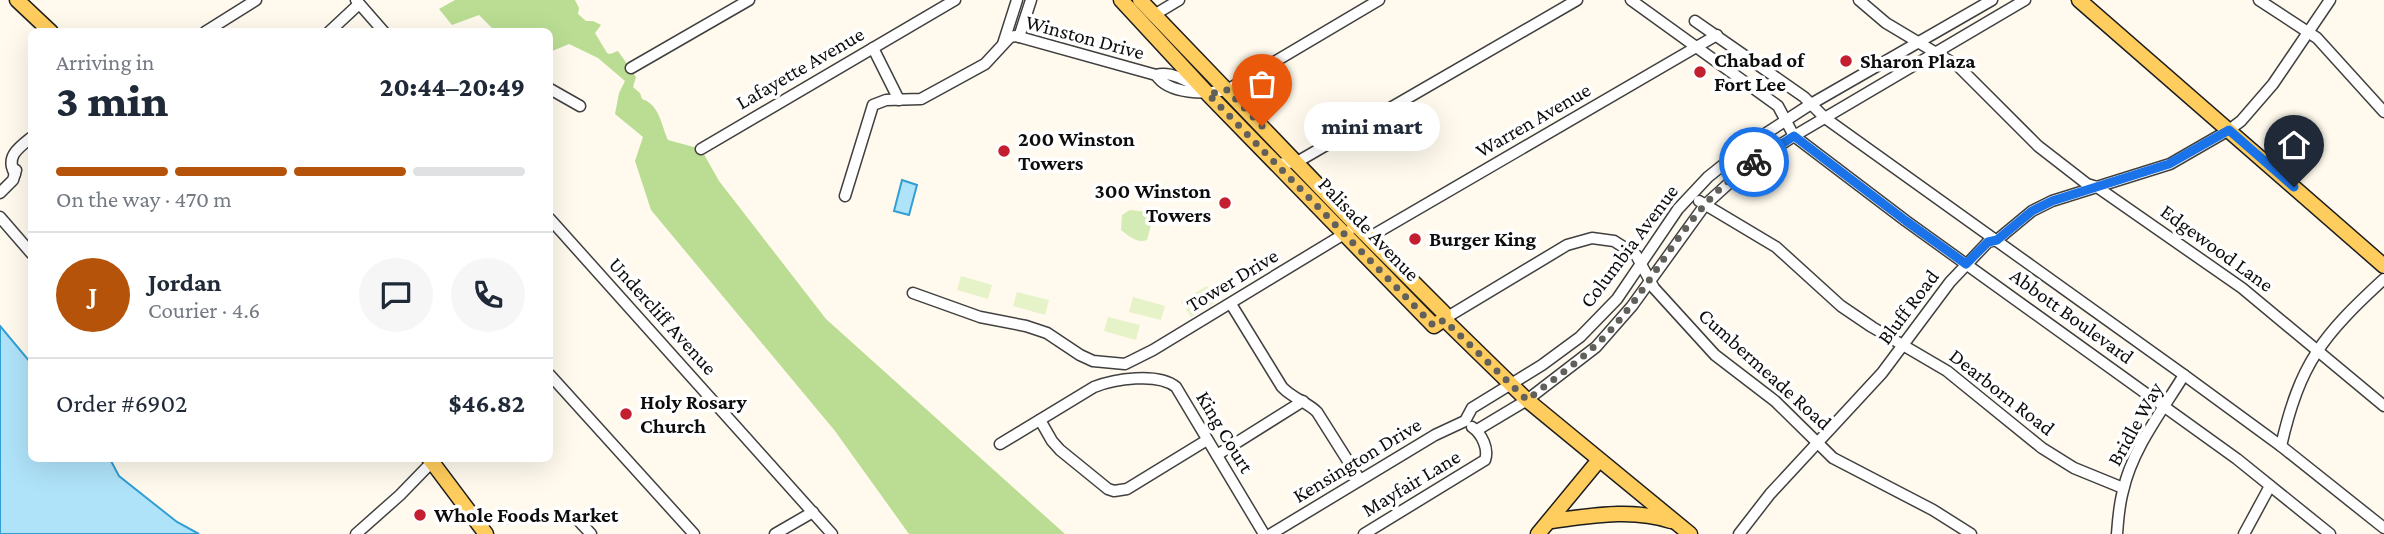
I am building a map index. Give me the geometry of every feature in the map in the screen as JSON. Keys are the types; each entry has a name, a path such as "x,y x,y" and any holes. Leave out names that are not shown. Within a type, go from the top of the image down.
{"main road":[{"path":"17,0 47,28"},
{"name":"Palisade Avenue","path":"1121,0 1276,164 1351,230 1368,238 1444,313 1444,320 1511,385 1684,529"},
{"path":"1132,0 1144,15 1154,15"},
{"name":"Palisade Avenue","path":"1140,0 1297,162 1351,230 1434,326 1444,320"},
{"path":"2079,0 2384,266"},
{"path":"1538,534 1599,460"},
{"path":"432,462 486,534"},
{"path":"1550,521 1599,515 1646,515 1660,517 1684,529"}],"street":[{"path":"211,28 256,0"},
{"path":"631,68 749,0"},
{"name":"Lafayette Avenue","path":"701,149 955,0"},
{"path":"1002,47 1017,0"},
{"path":"1019,37 1031,0"},
{"path":"1154,15 1180,0"},
{"path":"1208,94 1227,90 1379,0"},
{"path":"1276,164 1297,162 1577,0"},
{"name":"Abbott Boulevard","path":"1631,0 1778,106 1794,136 1906,221 2165,406 2330,534"},
{"name":"Edgewood Lane","path":"1858,0 1886,23 1938,52 1974,80 2038,146 2087,184 2097,187 2211,264 2384,406"},
{"name":"Columbia Avenue","path":"1511,385 1580,337 1617,299 1678,209 1727,161 1811,104 1992,0"},
{"name":"Columbia Avenue","path":"1527,400 1596,346 1632,306 1704,205 1749,165 2025,0"},
{"path":"2259,0 2317,38 2384,111"},
{"name":"Bluff Road","path":"1739,534 1770,494 1882,373 1940,294 1988,242 1997,240 2042,206 2070,194 2169,164 2229,130 2241,121 2273,84 2330,0"},
{"path":"333,28 358,2 381,28"},
{"name":"Abbott Boulevard","path":"1695,21 1717,34 1811,104 1825,118 2281,446 2384,528"},
{"name":"Warren Avenue","path":"1368,238 1717,34"},
{"name":"Winston Drive","path":"845,196 873,105 877,102 921,99 985,64 1010,37 1019,37 1156,75 1163,73 1185,79 1208,94"},
{"path":"873,48 899,100"},
{"path":"553,91 580,106"},
{"path":"0,193 13,180 15,174 10,163 12,156 28,141"},
{"name":"Dearborn Road","path":"1691,195 1776,247 1841,306 1964,383 2058,459 2123,488"},
{"path":"0,217 28,249"},
{"name":"Undercliff Avenue","path":"553,222 832,534"},
{"name":"Tower Drive","path":"913,293 980,317 1047,333 1093,361 1125,364 1231,304 1351,230"},
{"name":"Cumbermeade Road","path":"1444,320 1528,267 1578,240 1602,238 1614,241 1636,255 1662,298 1715,355 1775,401 1844,465 1933,510 1971,534"},
{"path":"2281,446 2299,384 2317,349 2343,318 2384,279"},
{"path":"1231,304 1282,387 1317,412 1360,480"},
{"name":"Bridle Way","path":"2117,534 2123,488 2139,449 2184,375"},
{"path":"553,378 694,534"},
{"name":"King Court","path":"1040,420 1110,380 1150,379 1170,382 1176,387 1264,534"},
{"name":"Kensington Drive","path":"1271,534 1435,435 1465,421 1472,408 1511,385"},
{"path":"1465,421 1477,430 1527,400"},
{"path":"1217,455 1303,401"},
{"path":"1000,444 1040,420 1060,450 1114,491 1128,489 1208,440"},
{"name":"Mayfair Lane","path":"1364,534 1485,460 1486,449 1477,430"},
{"path":"356,534 400,495 428,462"},
{"path":"2244,534 2270,486"},
{"path":"775,534 813,512"},
{"path":"578,520 590,534"}],"green space":[{"path":"455,0 575,0 579,8 578,14 586,21 601,25 595,33 607,53 618,51 636,77 633,87 642,99 653,106 668,140 701,149 719,181 826,319 1065,534 909,534 835,431 651,210 635,161 643,137 615,114 619,93 625,81 598,58 569,44 553,51 553,28 492,28 479,15 452,25 439,9"},
{"path":"1130,210 1148,212 1153,218 1147,240 1136,240 1121,230 1122,215"},
{"path":"961,276 992,285 988,299 957,290"},
{"path":"1207,286 1216,302 1191,317 1181,301"},
{"path":"1017,292 1049,300 1045,315 1013,306"},
{"path":"1133,297 1165,306 1161,320 1129,312"},
{"path":"1108,317 1140,325 1136,340 1104,331"}],"water":[{"path":"902,180 917,185 909,215 894,211"},
{"path":"0,326 28,359 28,462 112,462 119,476 177,522 199,534 0,534"}],"way so far":[{"path":"1262,126 1227,90 1208,94 1434,326 1444,320 1527,400 1596,346 1632,306 1704,205 1754,162"}],"place":[{"name":"Sharon Plaza","path":"1846,61"},
{"name":"Chabad of Fort Lee","path":"1700,72"},
{"name":"mini mart","path":"1262,126"},
{"name":"200 Winston Towers","path":"1004,151"},
{"name":"300 Winston Towers","path":"1225,203"},
{"name":"Burger King","path":"1415,239"},
{"name":"Holy Rosary Church","path":"626,414"},
{"name":"Whole Foods Market","path":"420,515"}],"route":[{"path":"1754,162 1794,136 1966,264 1988,242 1997,240 2032,211 2070,194 2169,164 2229,130 2294,187"}]}
